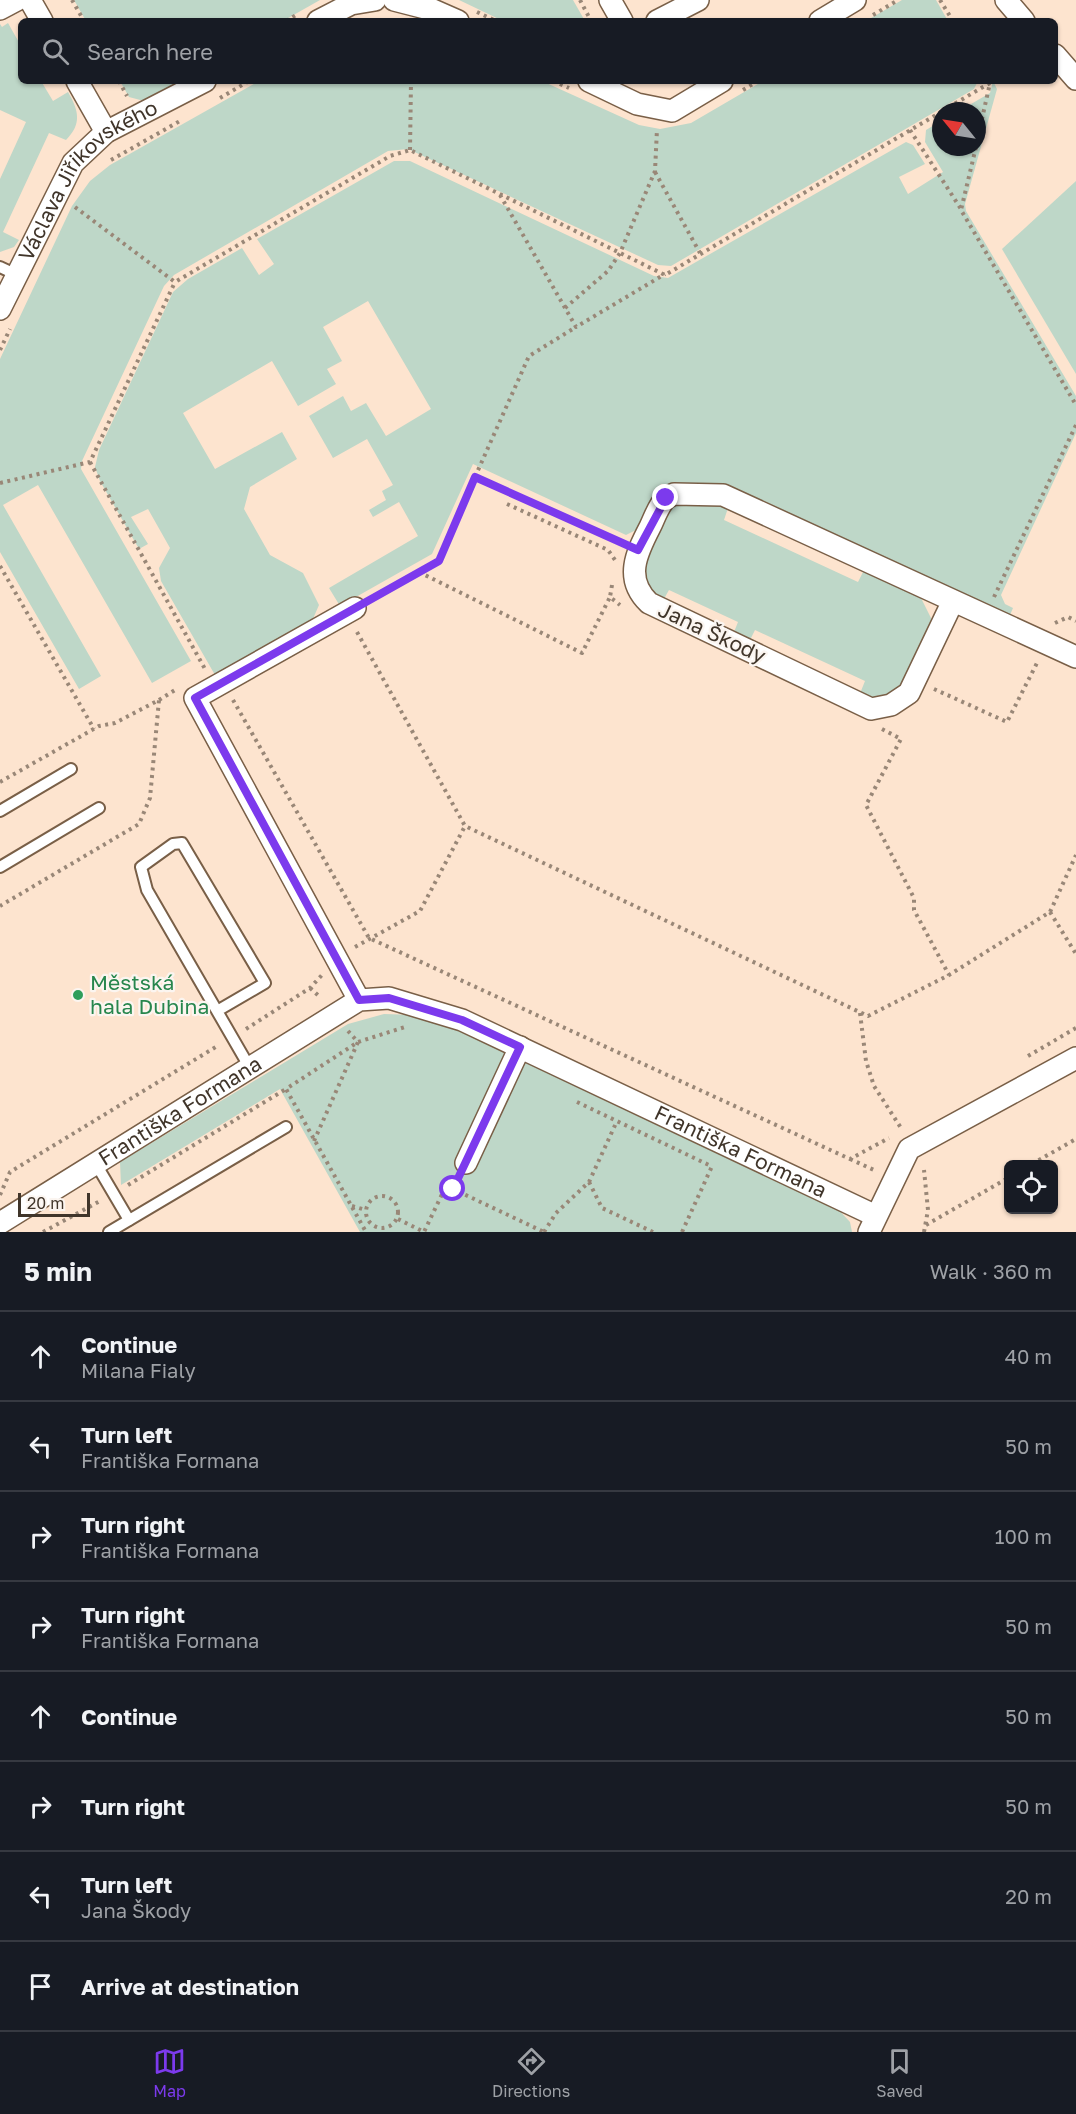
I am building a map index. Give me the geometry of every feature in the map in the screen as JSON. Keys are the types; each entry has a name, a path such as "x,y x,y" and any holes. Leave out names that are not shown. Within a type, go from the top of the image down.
{"street":[{"path":"0,9 17,0"},
{"path":"30,0 40,18"},
{"path":"324,18 351,4 375,0"},
{"path":"394,0 433,10 451,18"},
{"path":"610,0 620,18"},
{"path":"663,18 698,0"},
{"path":"825,18 855,0"},
{"path":"1006,0 1021,18"},
{"path":"1058,58 1076,79"},
{"path":"78,84 106,132"},
{"name":"Václava Jiřikovského","path":"5,318 8,270 73,163 106,132 199,84"},
{"path":"596,84 637,104 672,111 717,84"},
{"name":"Jana Škody","path":"953,602 909,693 891,705 871,709 650,603 636,586 627,546 666,498 674,494 723,495 1076,657"},
{"path":"350,611 195,698 359,1000"},
{"name":"Františka Formana","path":"0,1223 359,1000 389,998 462,1020 723,1144 873,1224 909,1149 1076,1058"},
{"path":"466,1163 520,1047"}],"lane":[{"path":"0,811 71,769"},
{"path":"0,867 99,808"},
{"path":"217,1011 265,983 182,843 173,844 141,867 147,890 217,1011 250,1068"},
{"path":"109,1232 286,1127"},
{"path":"96,1164 129,1220"}],"path":[{"path":"72,0 82,18"},
{"path":"580,0 589,18"},
{"path":"871,16 898,0"},
{"path":"940,0 951,18"},
{"path":"210,104 244,84"},
{"path":"410,150 411,84"},
{"path":"957,102 987,84"},
{"path":"986,102 990,84"},
{"path":"932,117 529,356 439,561 350,611 465,826 868,1016 949,975 1050,912 1076,855"},
{"path":"106,164 182,121"},
{"path":"566,308 608,271 620,253 655,171 657,124"},
{"path":"910,130 961,210 1076,405"},
{"path":"90,462 175,282 390,156 410,150 620,253 666,273"},
{"path":"961,210 974,156"},
{"path":"655,171 700,253"},
{"path":"500,194 576,327"},
{"path":"70,203 175,282"},
{"path":"0,350 5,318"},
{"path":"992,601 1076,424"},
{"path":"0,483 90,462"},
{"path":"90,462 206,672 223,682 369,938 850,1159 903,1130 874,1086 867,1061 860,1013"},
{"path":"475,477 627,546 616,562 608,550 507,504"},
{"path":"0,566 94,729"},
{"path":"419,572 582,653 610,597 614,574"},
{"path":"610,597 624,609"},
{"path":"929,687 1007,722 1040,657"},
{"path":"890,724 881,728 901,739 866,805 915,898 914,910 949,975"},
{"path":"1050,912 1076,954"},
{"path":"43,1232 114,1194 286,1089 358,1042 411,1025"},
{"path":"344,1026 358,1042"},
{"path":"1025,1058 1076,1028"},
{"path":"314,1141 358,1042"},
{"path":"286,1089 366,1232"},
{"path":"574,1100 711,1166"},
{"path":"398,1219 424,1232 444,1190 453,1189 544,1232 556,1214 589,1182 617,1121"},
{"path":"1039,1160 1076,1139"},
{"path":"682,1232 723,1144"},
{"path":"916,1145 924,1166 928,1210 924,1232"},
{"path":"453,1189 466,1163"},
{"path":"926,1226 1004,1180"},
{"path":"589,1182 602,1208 653,1232"},
{"path":"387,1196 398,1205 398,1219 386,1228 378,1230 367,1218 366,1210 374,1198 387,1196"},
{"path":"351,1206 366,1210"}],"green space":[{"path":"74,0 320,0 288,18 84,18"},
{"path":"459,0 573,0 583,18 497,18"},
{"path":"902,0 936,0 946,18 871,18"},
{"path":"8,23 18,41 18,84 43,84 53,101 68,92 75,105 77,123 66,140 49,133 3,232 19,240 14,247 0,252 0,179 26,122 0,110 0,24 2,27"},
{"path":"122,84 173,84 144,101 129,97"},
{"path":"254,84 549,84 639,125 660,129 691,123 758,84 976,84 974,89 952,102 932,102 932,114 671,266 658,265 408,149 388,151 174,275 164,286 82,461 81,469 191,661 152,683 38,485 3,505 101,676 79,689 0,552 0,359 72,206 90,181 110,165"},
{"path":"992,84 994,84 997,89 986,129 986,102 974,102 990,93"},
{"path":"932,126 932,154 925,142 926,130"},
{"path":"906,142 913,145 925,164 899,177 908,194 943,172 933,156 978,156 965,204 966,211 1076,396 1076,433 1001,595 1005,604 1013,608 1010,615 727,484 661,484 640,528 626,535 473,464 432,554 340,606 329,588 418,536 399,502 373,517 369,510 386,500 382,491 393,485 367,439 333,458 309,416 343,396 351,411 366,403 386,436 431,409 368,301 323,327 342,361 327,369 336,384 298,406 272,361 183,413 215,469 282,432 297,459 250,487 244,509 270,555 303,573 319,605 312,621 215,675 161,581 159,568 170,548 148,509 131,517 148,544 139,549 100,481 95,467 99,450 173,292 188,279 242,248 259,275 274,264 257,239 394,161 410,161 654,276 668,278"},
{"path":"1076,181 1076,374 1002,249"},
{"path":"679,503 729,505 724,520 858,582 865,568 920,596 931,618 931,627 905,684 880,699 859,696 865,681 755,630 748,644 732,637 738,622 669,590 661,604 658,602 645,581 644,565 662,523 673,507"},
{"path":"384,1014 415,1015 444,1024 836,1207 850,1222 852,1232 360,1232 280,1089 121,1185 120,1162 348,1024"}],"place":[{"name":"Městská hala Dubina","path":"78,995"}],"route":[{"path":"453,1189 520,1047 462,1020 389,998 359,1000 195,698 439,561 475,477 638,550 666,498"}]}
